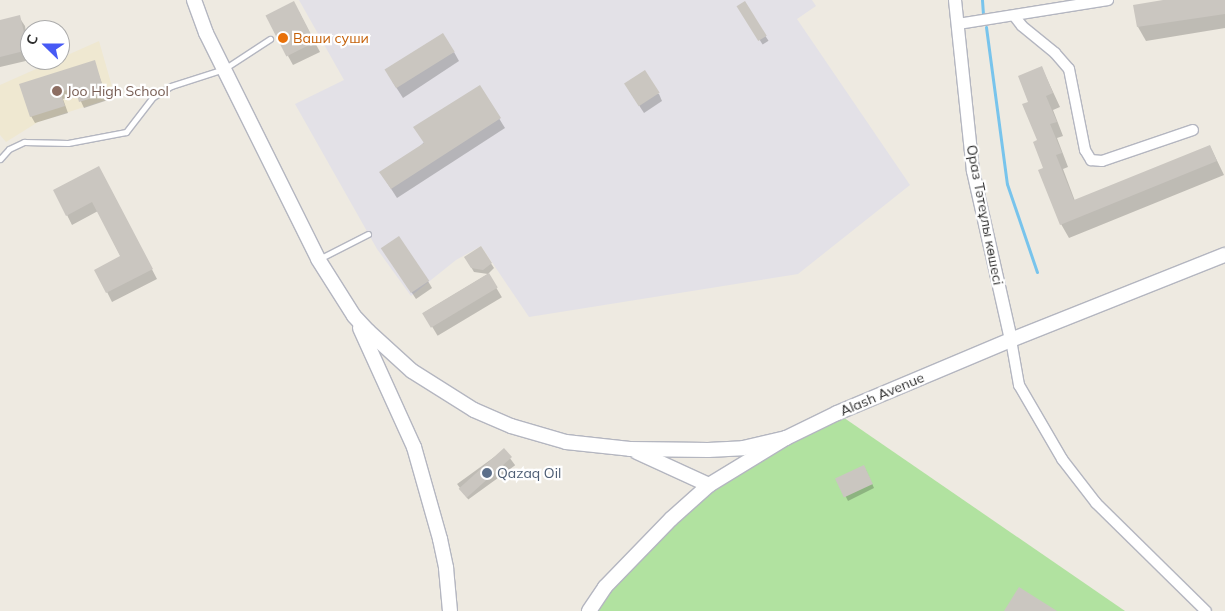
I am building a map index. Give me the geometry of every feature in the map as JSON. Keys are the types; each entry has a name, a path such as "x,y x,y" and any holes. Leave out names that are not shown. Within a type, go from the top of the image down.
{"main road":[{"path":"194,0 206,33 318,259 354,316 414,447 440,539 446,568 450,611"},
{"name":"Alash Avenue","path":"589,611 605,587 638,551 709,485 786,438 837,412 1225,254"},
{"path":"354,316 412,370 474,410 542,437 566,442 630,449 743,448 786,438"},
{"path":"630,449 709,485"}],"street":[{"name":"Ораз Тәтеұлы көшесі","path":"955,0 973,170 1011,340"},
{"path":"958,24 1015,17 1108,0"},
{"path":"1015,17 1022,26 1056,53 1069,69 1085,150 1091,160 1102,161 1193,130"},
{"path":"1011,340 1019,385 1062,459 1102,509 1206,611"}],"lane":[{"path":"0,159 9,149 24,142 68,143 126,132 153,97 165,90 224,69 270,38"},
{"path":"318,259 368,234"}],"shaded area":[{"path":"299,0 812,0 816,6 797,19 910,185 798,274 529,317 481,246 456,260 411,296 377,249 295,104 344,80"},
{"name":"Joo High School","path":"99,41 115,97 38,122 6,142 0,135 0,85 34,70 70,70 70,54"}],"green space":[{"path":"837,413 1125,611 589,611 709,485"}],"building":[{"path":"1163,0 1225,0 1225,14 1137,27 1133,5"},
{"path":"294,1 315,42 286,57 265,16"},
{"path":"745,1 767,36 758,41 737,6"},
{"path":"20,15 20,52 0,57 0,20"},
{"path":"443,33 455,52 396,88 384,70"},
{"path":"95,60 105,94 79,102 75,88 60,92 65,106 30,117 19,84 63,70 70,70 70,68"},
{"path":"1042,66 1053,93 1046,96 1057,122 1050,124 1062,153 1056,155 1074,200 1210,145 1217,161 1060,225 1038,170 1043,168 1033,142 1037,140 1022,104 1028,102 1018,76"},
{"path":"645,70 660,93 639,106 624,84"},
{"path":"480,85 501,118 391,189 379,172 424,143 413,127"},
{"path":"99,166 153,269 106,293 94,270 120,256 92,202 66,216 53,190"},
{"path":"399,236 429,281 411,293 381,248"},
{"path":"481,246 492,263 483,270 471,268 464,257"},
{"path":"489,273 498,288 431,328 422,313"},
{"path":"504,448 512,457 467,498 459,489"},
{"path":"864,465 873,484 844,498 835,479"},
{"path":"1019,587 1057,611 1004,611"}],"waterway":[{"path":"982,0 983,14"},
{"path":"986,27 1007,184 1037,272"}],"place":[{"name":"Ваши суши","path":"283,38"},
{"name":"Joo High School","path":"57,91"},
{"name":"Qazaq Oil","path":"487,473"}]}
